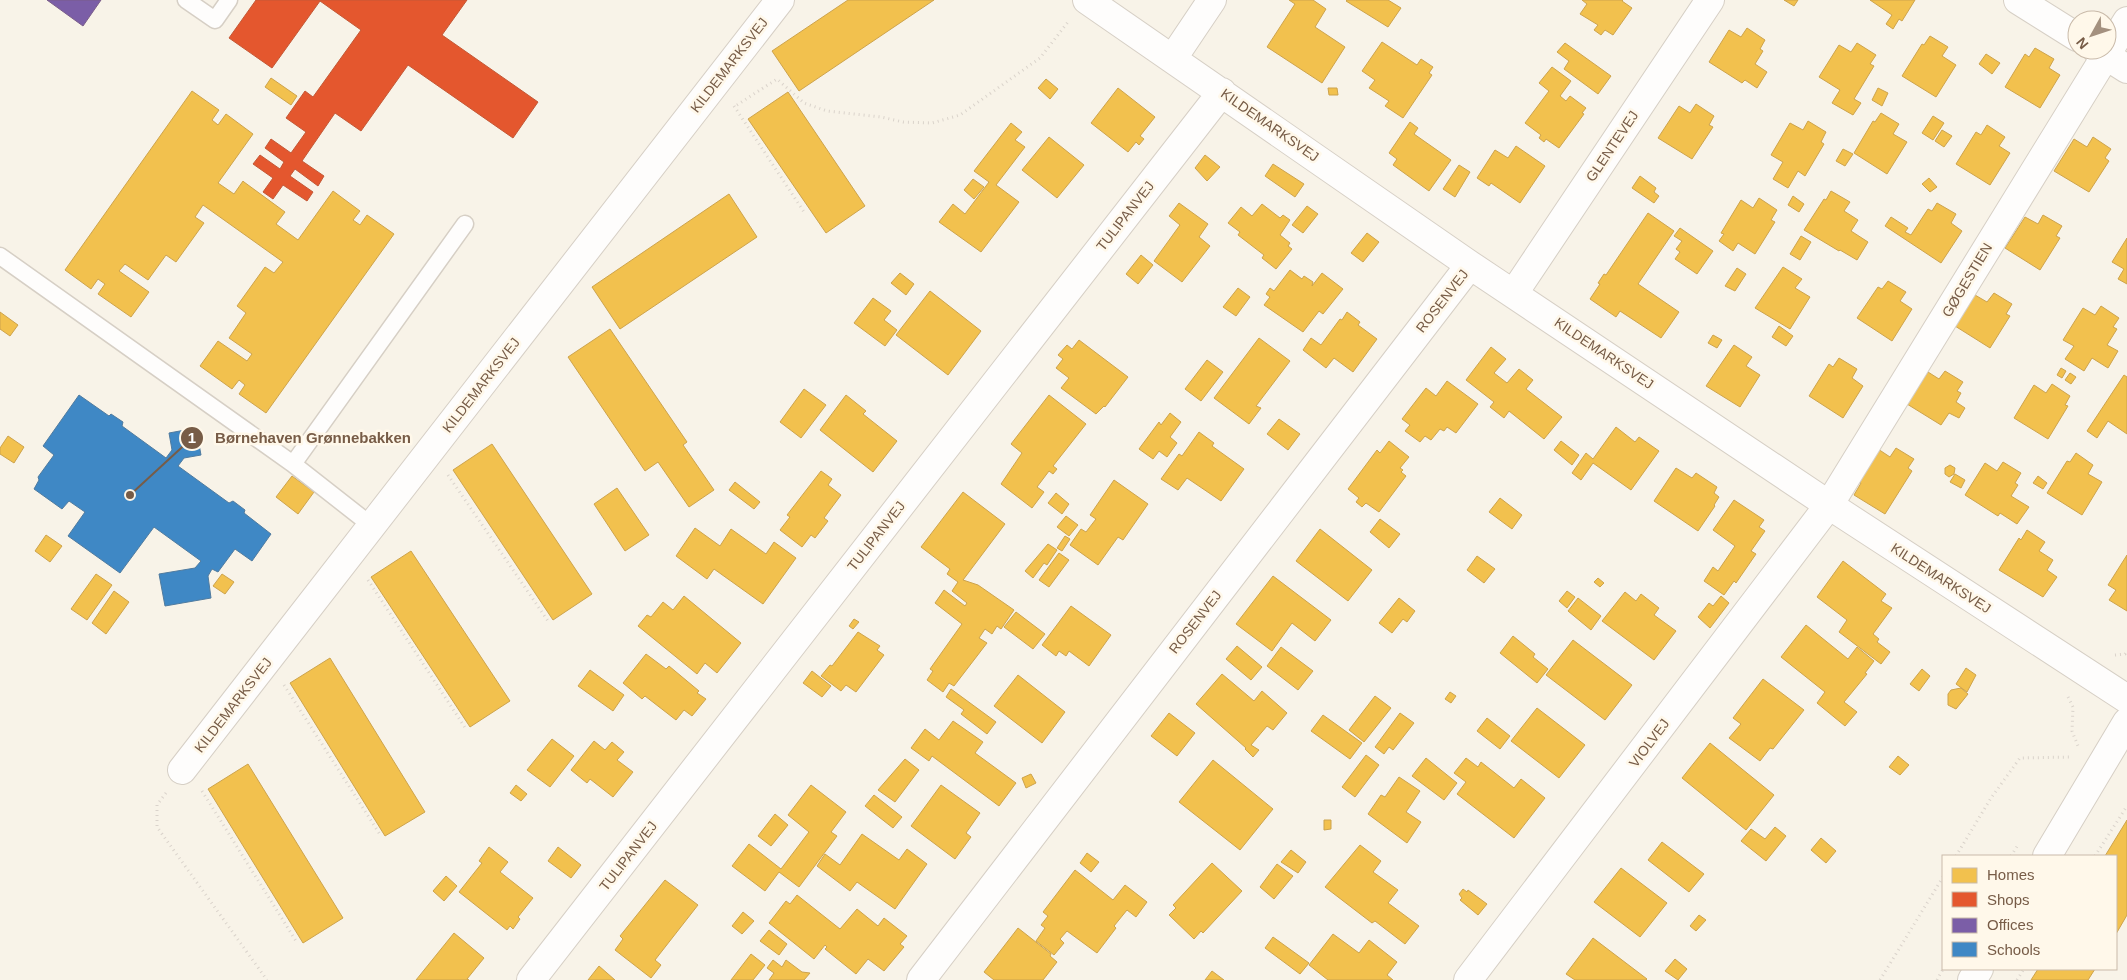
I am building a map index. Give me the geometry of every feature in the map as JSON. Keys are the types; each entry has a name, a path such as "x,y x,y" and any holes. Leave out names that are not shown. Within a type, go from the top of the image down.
{"street":[{"name":"KILDEMARKSVEJ","path":"184,768 780,0"},
{"path":"1173,58 1212,0"},
{"name":"GLENTEVEJ","path":"1514,293 1710,0"},
{"path":"2018,0 2067,32"},
{"name":"KILDEMARKSVEJ","path":"1078,10 1173,58 1470,265 1830,506 2127,699"},
{"name":"GØGESTIEN","path":"2117,43 2127,21"},
{"name":"GØGESTIEN","path":"1830,506 2109,60"},
{"name":"TULIPANVEJ","path":"531,980 1222,92"},
{"name":"ROSENVEJ","path":"920,980 1470,265"},
{"name":"VIOLVEJ","path":"1468,980 1830,506"},
{"path":"2048,855 2127,722"}],"lane":[{"path":"186,0 214,20 229,0"},
{"path":"293,464 465,224"},
{"path":"0,256 293,464 372,526"}],"path":[{"path":"734,107 777,79 804,103 827,110 881,117 903,122 932,123 960,115 1040,58 1078,10"},
{"path":"717,81 804,212"},
{"path":"431,450 548,621"},
{"path":"350,554 466,729"},
{"path":"268,660 381,836"},
{"path":"2064,691 2073,707 2072,731 2078,746"},
{"path":"1957,855 1991,798 2020,758 2071,757"},
{"path":"267,980 157,827 157,805 184,768 296,941"},
{"path":"2096,855 2127,806"},
{"path":"1880,980 1942,879"}],"building: Homes":[{"path":"848,0 934,0 799,91 772,51"},
{"path":"1289,0 1313,0 1326,9 1315,27 1345,47 1322,83 1267,47 1295,4"},
{"path":"1347,0 1388,0 1401,8 1388,27"},
{"path":"1582,0 1623,0 1632,8 1613,35 1605,30 1601,35 1594,30 1598,25 1580,14 1587,4"},
{"path":"1784,0 1798,0 1794,6"},
{"path":"1870,0 1915,0 1902,21 1899,19 1893,29 1886,24 1892,15"},
{"path":"1747,28 1765,40 1760,49 1763,51 1755,64 1767,72 1757,88 1745,80 1742,83 1709,62 1729,30 1741,37"},
{"path":"1930,36 1948,47 1942,56 1956,65 1936,97 1902,76 1922,44 1924,45"},
{"path":"1382,42 1417,65 1421,59 1433,67 1429,73 1432,75 1403,118 1385,106 1389,101 1369,88 1375,80 1362,71"},
{"path":"1565,43 1611,76 1598,94 1564,69 1569,61 1557,52"},
{"path":"1857,43 1876,55 1870,64 1874,66 1854,99 1861,103 1853,115 1832,103 1840,90 1819,77 1839,45 1851,52"},
{"path":"2035,48 2054,59 2049,68 2060,75 2040,108 2005,87 2025,54 2029,57"},
{"path":"1986,54 2000,63 1992,74 1979,64"},
{"path":"1552,67 1571,81 1560,96 1566,101 1570,96 1586,108 1582,113 1584,114 1559,148 1546,139 1544,142 1539,138 1541,135 1525,123 1549,91 1539,83"},
{"path":"271,78 297,96 291,105 265,87"},
{"path":"1046,79 1058,89 1050,99 1038,88"},
{"path":"1118,88 1155,117 1140,136 1144,139 1139,145 1136,142 1128,152 1091,123"},
{"path":"1328,88 1337,88 1338,95 1329,95"},
{"path":"1878,88 1888,93 1882,106 1872,100"},
{"path":"192,91 219,110 212,120 218,125 226,114 253,134 218,183 234,194 243,181 285,212 276,224 298,240 333,191 360,211 353,220 360,225 367,215 394,234 266,413 239,394 245,385 239,380 232,389 200,366 218,341 247,361 252,354 229,338 246,313 237,306 265,267 274,273 283,262 203,205 195,217 204,223 176,262 166,255 148,280 125,264 119,271 149,292 131,317 98,294 105,284 98,279 91,289 65,270"},
{"path":"788,92 865,206 826,233 748,119"},
{"path":"1696,104 1714,116 1709,125 1713,127 1692,159 1658,138 1679,106 1690,113"},
{"path":"1881,113 1899,124 1893,134 1907,142 1887,174 1854,153 1873,121 1875,122"},
{"path":"1933,116 1944,123 1933,140 1922,133"},
{"path":"1808,121 1826,132 1821,142 1824,144 1805,176 1798,171 1788,188 1773,179 1783,162 1771,155 1790,123 1803,130"},
{"path":"1410,122 1418,128 1414,134 1451,160 1429,191 1393,165 1397,159 1389,153"},
{"path":"1011,123 1022,132 1015,140 1025,147 996,185 1019,202 981,252 939,222 953,204 965,214 989,182 974,171"},
{"path":"1987,125 2005,137 1999,146 2010,153 1990,185 1956,164 1976,132 1981,135"},
{"path":"1942,130 1952,136 1944,147 1935,141"},
{"path":"1049,137 1084,165 1057,198 1022,170"},
{"path":"2093,137 2111,149 2105,158 2109,161 2089,192 2054,171 2074,139 2087,147"},
{"path":"1516,146 1545,166 1520,203 1491,183 1489,186 1477,178 1495,150 1508,158"},
{"path":"1843,149 1853,154 1845,166 1836,161"},
{"path":"1205,155 1220,167 1207,181 1195,168"},
{"path":"1273,164 1304,184 1295,197 1265,176"},
{"path":"1459,165 1470,172 1455,197 1443,189"},
{"path":"1640,176 1656,188 1654,192 1659,196 1654,203 1632,188"},
{"path":"1929,178 1937,187 1930,192 1922,184"},
{"path":"973,179 984,187 974,199 964,190"},
{"path":"1831,191 1850,202 1844,211 1858,220 1851,231 1868,242 1857,260 1804,230"},
{"path":"729,194 757,237 620,329 592,287"},
{"path":"1793,196 1804,204 1799,212 1788,205"},
{"path":"1759,198 1777,210 1771,220 1775,222 1755,254 1738,243 1733,251 1719,241 1724,234 1721,233 1741,200 1753,208"},
{"path":"1179,203 1208,224 1199,237 1210,246 1182,282 1154,261 1180,225 1169,216"},
{"path":"1937,203 1956,214 1951,223 1962,231 1941,263 1885,226 1891,217 1908,228 1905,232 1911,235 1928,209 1932,211"},
{"path":"1262,204 1280,218 1283,215 1290,220 1280,235 1290,243 1288,246 1292,249 1276,269 1262,258 1264,255 1238,235 1240,232 1228,223 1241,207 1252,216"},
{"path":"1307,206 1318,214 1303,233 1292,225"},
{"path":"1648,213 1674,231 1638,284 1679,312 1661,338 1620,311 1616,317 1590,299 1604,274 1606,275"},
{"path":"2043,215 2062,226 2056,236 2060,238 2040,270 2005,248 2025,217 2038,224"},
{"path":"1680,228 1713,251 1697,274 1675,259 1680,252 1676,249 1682,241 1674,236"},
{"path":"1367,233 1379,242 1363,262 1351,253"},
{"path":"1801,236 1811,242 1800,260 1790,254"},
{"path":"2127,238 2127,284 2118,279 2124,269 2112,262"},
{"path":"1141,255 1153,265 1138,284 1126,274"},
{"path":"1783,267 1802,279 1795,288 1810,297 1790,329 1755,308"},
{"path":"1737,268 1746,274 1735,291 1725,286"},
{"path":"1290,270 1302,279 1304,276 1313,282 1312,286 1322,273 1343,289 1323,314 1319,311 1303,332 1264,305 1270,297 1266,294 1270,288 1274,291"},
{"path":"900,273 914,284 906,295 891,283"},
{"path":"1888,281 1906,292 1900,301 1912,309 1892,341 1857,318 1878,287 1882,289"},
{"path":"1238,288 1250,297 1236,316 1223,307"},
{"path":"930,291 981,331 948,375 896,335"},
{"path":"1994,293 2012,304 2006,314 2010,316 1990,348 1955,326 1975,295 1987,302"},
{"path":"873,298 891,311 884,320 897,330 885,346 854,323"},
{"path":"2101,306 2119,318 2113,327 2117,329 2107,345 2118,351 2108,368 2092,358 2084,371 2065,359 2074,346 2063,340 2083,308 2095,315"},
{"path":"0,312 18,325 10,336 0,329"},
{"path":"1347,312 1360,322 1358,325 1377,339 1353,372 1334,358 1326,368 1303,350 1311,338 1321,345"},
{"path":"1779,326 1793,336 1786,346 1772,337"},
{"path":"610,329 687,442 683,445 714,490 689,507 658,462 645,471 568,357"},
{"path":"1713,335 1722,340 1717,348 1708,343"},
{"path":"1259,338 1290,361 1256,406 1261,408 1249,424 1214,398"},
{"path":"1079,340 1128,377 1105,407 1096,414 1061,388 1069,378 1056,368 1063,359 1058,355 1067,345 1072,349"},
{"path":"1734,345 1752,357 1746,366 1760,375 1740,407 1706,386"},
{"path":"1491,347 1506,359 1494,373 1507,383 1519,369 1533,380 1526,389 1562,417 1544,439 1509,411 1504,418 1490,407 1494,402 1466,380"},
{"path":"1839,358 1857,369 1852,378 1863,386 1843,418 1809,396 1829,364 1833,367"},
{"path":"1207,360 1223,372 1201,401 1185,389"},
{"path":"2061,368 2066,371 2062,378 2057,375"},
{"path":"1945,371 1963,382 1957,391 1961,393 1956,402 1965,408 1959,418 1949,413 1941,425 1907,404 1928,372 1939,379"},
{"path":"2070,373 2076,377 2071,384 2065,380"},
{"path":"2124,375 2127,377 2127,434 2108,421 2097,438 2087,431"},
{"path":"1447,381 1478,404 1456,433 1447,427 1444,431 1440,429 1431,440 1425,436 1420,442 1405,431 1410,425 1402,419 1426,388 1436,396"},
{"path":"2052,384 2070,396 2065,405 2068,406 2048,439 2014,418 2034,385 2046,393"},
{"path":"804,389 826,405 801,438 780,422"},
{"path":"846,395 866,411 863,414 897,441 873,472 820,430"},
{"path":"1049,395 1086,424 1053,466 1057,469 1053,474 1049,471 1037,487 1044,492 1032,508 1001,484 1022,453 1011,444"},
{"path":"1170,413 1181,422 1170,437 1177,443 1167,457 1159,451 1153,459 1139,449 1159,422 1161,425"},
{"path":"1279,419 1300,434 1288,450 1267,434"},
{"path":"1616,427 1635,442 1639,437 1659,451 1631,490 1593,463 1581,480 1572,473 1586,453 1593,459"},
{"path":"1199,432 1214,443 1212,446 1244,469 1221,501 1187,478 1178,490 1161,479 1179,454 1182,456"},
{"path":"8,436 24,447 14,463 0,454 0,448"},
{"path":"1389,441 1409,457 1400,468 1403,470 1401,472 1406,476 1379,512 1366,503 1362,507 1356,502 1359,498 1348,489 1377,450 1380,453"},
{"path":"1561,441 1579,455 1572,465 1554,450"},
{"path":"492,444 592,594 553,620 453,470"},
{"path":"1896,448 1914,459 1908,468 1912,471 1885,514 1854,495 1861,483 1858,481 1878,449 1890,457"},
{"path":"2076,453 2093,465 2088,474 2102,482 2082,515 2047,493 2067,461 2070,462"},
{"path":"2003,462 2021,473 2015,483 2018,485 2011,496 2029,507 2017,524 2000,513 1998,516 1965,495 1985,463 1997,471"},
{"path":"1950,465 1955,468 1954,474 1949,477 1945,474 1945,468"},
{"path":"1676,468 1692,478 1696,473 1717,487 1714,493 1719,497 1698,531 1654,501"},
{"path":"821,471 832,479 828,485 841,495 824,518 828,521 815,538 811,535 802,547 780,530 790,517 787,515"},
{"path":"1955,474 1965,480 1961,488 1950,482"},
{"path":"292,476 314,492 298,514 276,497"},
{"path":"2038,476 2047,483 2043,489 2033,483"},
{"path":"1114,480 1148,504 1123,540 1118,537 1098,565 1070,545 1081,529 1086,532 1096,519 1090,515"},
{"path":"735,482 760,502 754,509 729,490"},
{"path":"617,488 649,535 625,551 594,504"},
{"path":"963,492 1005,524 963,580 978,585 1014,610 1001,629 997,626 992,634 985,629 979,638 987,643 954,686 949,683 943,692 927,680 933,671 930,669 962,624 935,603 944,590 965,606 967,603 952,591 958,582 947,574 950,569 921,547"},
{"path":"1056,493 1069,504 1062,514 1048,503"},
{"path":"1500,498 1522,515 1512,529 1489,512"},
{"path":"1734,500 1764,520 1759,527 1765,531 1751,551 1756,554 1736,583 1734,581 1724,595 1704,581 1713,567 1718,571 1735,546 1713,530"},
{"path":"1066,516 1078,525 1069,536 1057,527"},
{"path":"1380,519 1400,534 1389,548 1370,532"},
{"path":"695,528 720,546 731,529 766,554 774,542 796,558 763,604 714,569 707,579 676,556"},
{"path":"1320,529 1372,570 1348,601 1296,561"},
{"path":"2027,530 2045,542 2039,551 2053,560 2047,570 2057,577 2043,597 1999,570 2019,538 2021,540"},
{"path":"46,535 62,546 50,562 35,551"},
{"path":"1065,536 1070,539 1062,551 1057,548"},
{"path":"1048,544 1057,550 1047,565 1044,563 1033,578 1025,571"},
{"path":"411,551 510,701 470,727 371,577"},
{"path":"1059,553 1069,560 1049,587 1039,580"},
{"path":"2127,555 2127,611 2109,600 2116,590 2108,585"},
{"path":"1477,556 1495,569 1484,583 1467,570"},
{"path":"1843,561 1886,594 1881,601 1892,608 1873,634 1879,639 1877,642 1890,652 1881,664 1839,632 1847,620 1817,597"},
{"path":"96,574 112,585 87,620 71,609"},
{"path":"222,574 234,582 225,594 213,586"},
{"path":"1273,576 1331,620 1315,641 1292,623 1272,651 1236,624"},
{"path":"1598,578 1604,583 1600,587 1594,582"},
{"path":"114,591 129,602 106,634 92,623"},
{"path":"1567,591 1575,597 1567,608 1559,601"},
{"path":"1625,592 1636,601 1641,594 1659,608 1654,615 1676,631 1654,660 1602,621"},
{"path":"684,596 741,643 717,673 705,663 697,674 638,626 647,615 651,617 663,602 673,610"},
{"path":"1721,596 1729,603 1710,628 1698,617 1709,603 1713,606"},
{"path":"1399,598 1415,611 1407,622 1403,619 1392,633 1379,623"},
{"path":"1578,598 1601,616 1591,630 1568,611"},
{"path":"1071,606 1111,635 1089,666 1069,651 1066,656 1059,651 1056,656 1042,645"},
{"path":"1016,612 1045,634 1033,649 1004,627"},
{"path":"854,619 859,622 853,629 849,626"},
{"path":"1806,625 1848,659 1857,647 1874,661 1865,673 1867,674 1844,702 1857,712 1845,726 1817,703 1825,692 1781,657"},
{"path":"858,632 880,646 877,650 884,655 856,692 846,685 841,691 821,676 830,665 832,666"},
{"path":"1513,636 1535,654 1533,657 1548,669 1537,683 1500,653"},
{"path":"1573,640 1632,685 1605,720 1546,675"},
{"path":"1237,646 1262,667 1251,680 1226,659"},
{"path":"1281,647 1313,671 1298,690 1267,666"},
{"path":"646,654 666,669 669,666 699,691 697,693 706,699 692,716 684,710 676,720 645,696 642,699 623,683"},
{"path":"330,658 425,812 385,836 290,683"},
{"path":"1966,668 1976,675 1967,692 1956,684"},
{"path":"1922,669 1930,676 1919,691 1910,684"},
{"path":"590,670 624,695 613,711 578,686"},
{"path":"812,671 831,686 822,697 803,683"},
{"path":"1222,674 1254,701 1262,691 1287,713 1273,730 1267,726 1251,745 1259,750 1253,757 1246,748 1196,704"},
{"path":"1018,675 1065,712 1042,743 994,706"},
{"path":"1763,679 1804,710 1773,749 1770,748 1760,761 1729,738 1741,724 1733,718"},
{"path":"1961,688 1968,694 1956,709 1948,705 1948,694 1951,690"},
{"path":"951,689 996,722 987,734 961,714 964,710 946,697"},
{"path":"1450,692 1456,696 1451,703 1445,699"},
{"path":"1375,696 1391,708 1364,742 1349,730"},
{"path":"1537,708 1585,745 1559,778 1511,741"},
{"path":"1169,713 1195,733 1177,756 1151,736"},
{"path":"1400,713 1414,723 1393,750 1389,747 1384,754 1375,747"},
{"path":"1323,715 1362,743 1350,759 1311,731"},
{"path":"1487,718 1510,736 1500,749 1477,731"},
{"path":"953,721 983,742 975,753 1016,783 999,806 932,756 929,761 911,748 925,729 939,740"},
{"path":"552,739 574,756 550,787 527,770"},
{"path":"594,741 605,750 612,742 624,752 617,760 633,772 613,797 590,779 587,783 571,770"},
{"path":"1710,743 1774,795 1746,830 1682,778"},
{"path":"1366,755 1379,765 1355,797 1342,787"},
{"path":"1898,756 1909,765 1900,775 1889,767"},
{"path":"1426,758 1457,783 1444,800 1412,776"},
{"path":"1466,758 1478,767 1481,762 1514,788 1521,779 1545,798 1514,838 1457,794 1466,782 1454,773"},
{"path":"905,759 919,770 895,802 878,790"},
{"path":"1213,760 1273,809 1240,850 1179,802"},
{"path":"248,764 343,918 303,943 208,789"},
{"path":"1031,774 1036,783 1026,788 1022,778"},
{"path":"1399,777 1420,791 1406,812 1421,822 1407,843 1368,814 1381,795 1385,797"},
{"path":"516,785 527,794 521,801 510,793"},
{"path":"811,785 846,812 831,832 837,836 799,887 779,872 765,891 732,866 749,844 781,869 809,832 788,815"},
{"path":"941,785 980,813 966,833 971,837 955,859 911,826"},
{"path":"874,795 902,817 893,828 865,806"},
{"path":"775,814 788,825 771,846 758,836"},
{"path":"1324,820 1331,820 1331,829 1324,830"},
{"path":"2127,820 2127,915 2117,932 2117,855 2106,855"},
{"path":"1775,827 1786,836 1766,861 1741,841 1751,829 1765,839"},
{"path":"862,834 899,860 907,849 927,864 895,909 857,882 850,891 817,866 825,854 840,865"},
{"path":"1821,838 1836,851 1826,863 1811,850"},
{"path":"1662,842 1704,874 1689,892 1648,860"},
{"path":"1360,845 1381,861 1373,872 1398,890 1388,903 1419,926 1405,944 1375,921 1372,923 1325,887"},
{"path":"489,847 508,862 500,872 533,898 518,917 520,919 513,929 510,926 507,930 459,892 482,863 479,861"},
{"path":"558,847 581,865 571,878 548,861"},
{"path":"1291,850 1306,862 1298,873 1281,862"},
{"path":"1087,853 1099,862 1091,872 1080,863"},
{"path":"1212,863 1242,891 1203,933 1201,931 1194,939 1169,915 1176,908 1173,905"},
{"path":"1277,864 1293,876 1274,899 1260,887"},
{"path":"1621,868 1667,903 1640,937 1594,902"},
{"path":"1075,870 1113,900 1125,885 1147,902 1136,917 1127,910 1114,926 1116,928 1097,953 1067,931 1060,939 1064,943 1054,955 1036,941 1045,928 1041,925 1048,916 1043,912"},
{"path":"446,876 457,886 444,901 433,891"},
{"path":"665,880 698,905 655,960 661,965 651,978 615,950 623,939 620,936"},
{"path":"1463,889 1467,892 1468,890 1487,904 1478,915 1460,900 1462,898 1459,894"},
{"path":"797,895 840,929 857,909 878,926 884,918 907,936 900,944 904,947 884,971 868,959 856,974 825,949 827,947 825,945 814,959 769,923 786,901 790,904"},
{"path":"743,912 754,921 742,934 732,926"},
{"path":"1699,915 1706,920 1696,931 1690,926"},
{"path":"1018,928 1051,954 1050,956 1057,962 1043,980 994,980 984,972"},
{"path":"769,930 787,944 779,955 760,941"},
{"path":"454,933 484,958 467,979 469,980 416,980"},
{"path":"1333,934 1359,953 1369,940 1397,962 1387,975 1393,980 1328,980 1309,965"},
{"path":"1273,937 1309,963 1300,974 1265,948"},
{"path":"1593,938 1647,979 1575,980 1566,974"},
{"path":"751,954 765,965 753,980 731,980"},
{"path":"1675,959 1687,969 1678,980 1665,971"},
{"path":"773,960 782,967 786,960 802,972 810,973 804,980 769,980 774,973 767,968"},
{"path":"599,966 615,980 588,980"},
{"path":"2037,970 2094,970 2088,980 2031,980"},
{"path":"1212,971 1224,980 1205,980"}],"building: Shops":[{"path":"256,0 467,0 442,35 538,102 513,138 408,65 361,131 335,113 302,161 324,176 318,186 295,169 290,176 313,192 307,201 283,185 273,199 263,192 273,178 253,164 260,155 280,169 284,162 265,148 271,139 291,153 306,132 286,118 305,91 313,97 361,30 320,1 272,68 229,38"}],"building: Offices":[{"path":"47,0 101,0 83,26"}],"building: Schools":[{"path":"79,395 109,416 111,414 123,422 122,426 166,458 172,450 169,433 196,428 201,455 184,458 178,466 229,503 233,501 245,510 244,513 271,534 252,561 235,549 218,572 212,569 208,576 211,598 165,606 159,574 195,568 201,561 154,527 120,573 68,536 85,512 69,501 62,509 34,489 39,480 38,477 54,455 43,446"}],"place":[{"name":"Børnehaven Grønnebakken","path":"130,495"}]}
